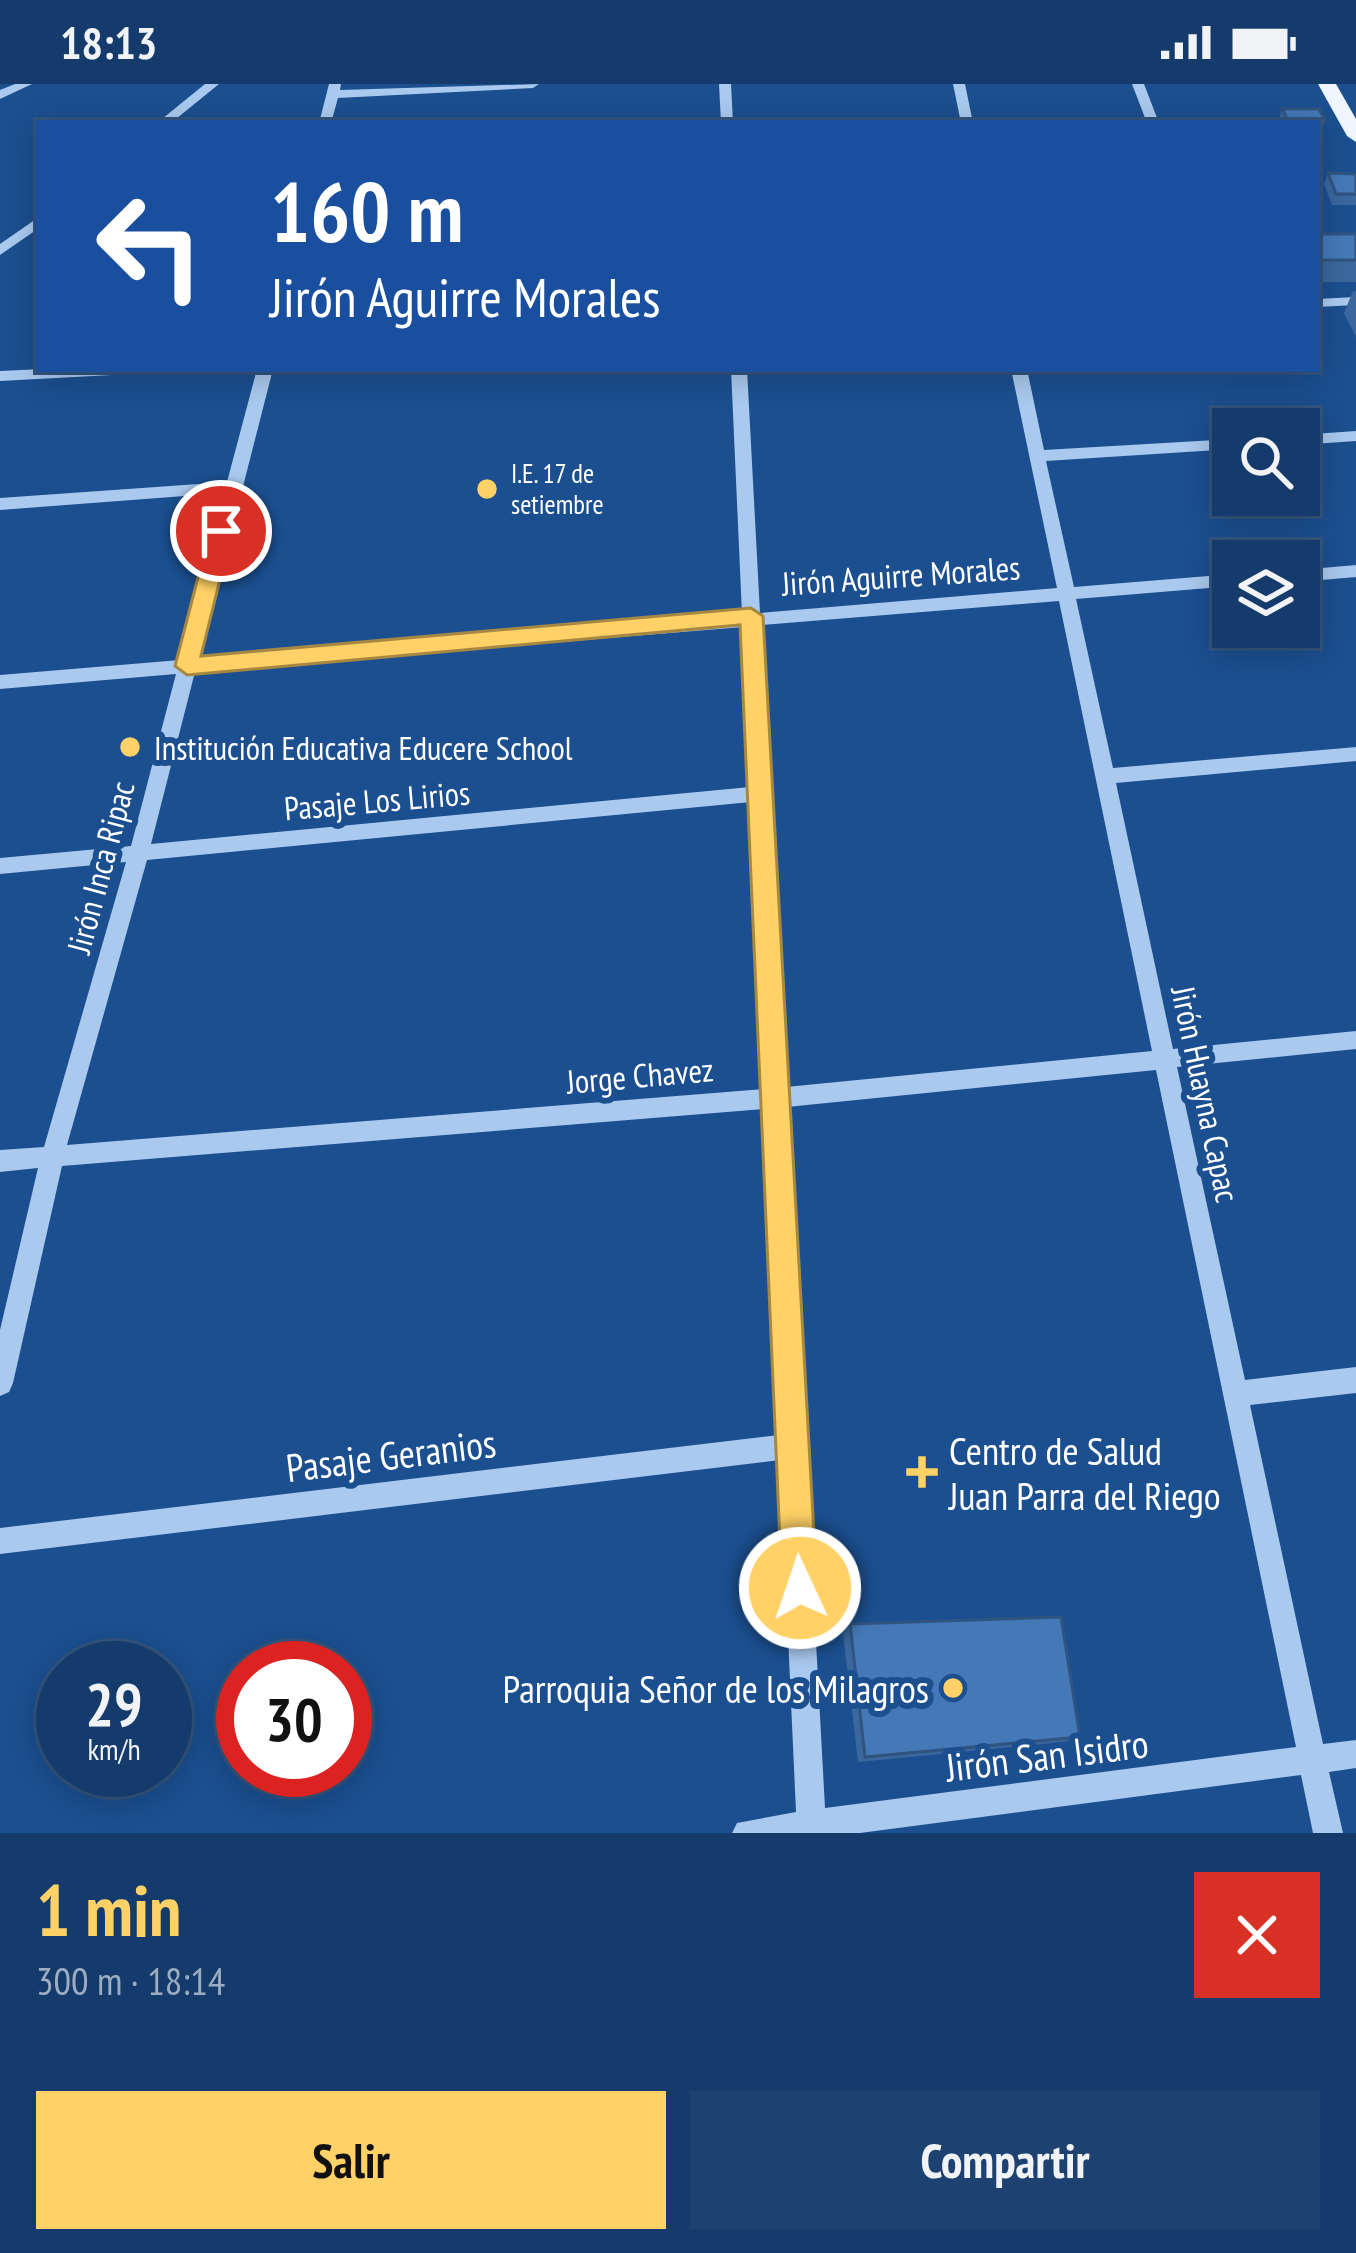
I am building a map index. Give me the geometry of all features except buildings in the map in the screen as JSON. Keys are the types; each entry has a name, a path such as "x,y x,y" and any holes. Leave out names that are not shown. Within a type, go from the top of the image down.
{"main road":[{"path":"1328,84 1356,136"}],"street":[{"path":"0,95 26,84"},
{"path":"167,120 213,84"},
{"path":"327,120 334,89 533,84"},
{"path":"725,84 727,120"},
{"path":"958,84 966,120"},
{"path":"1138,84 1152,120"},
{"path":"0,250 36,222"},
{"path":"17,238 36,237"},
{"path":"1320,303 1356,302"},
{"path":"0,376 74,372"},
{"name":"Jirón Inca Ripac","path":"0,1383 53,1154 139,853 264,372"},
{"path":"739,372 812,1829"},
{"name":"Jirón Huayna Capac","path":"1020,372 1328,1833"},
{"path":"1320,439 1356,436"},
{"path":"1038,456 1212,445"},
{"path":"0,504 232,487"},
{"path":"1320,574 1356,571"},
{"name":"Jirón Aguirre Morales","path":"0,682 751,616 1212,582"},
{"path":"1106,776 1356,754"},
{"name":"Pasaje Los Lirios","path":"0,866 760,794"},
{"name":"Jorge Chavez","path":"0,1161 775,1098 1356,1040"},
{"path":"1235,1394 1356,1380"},
{"name":"Pasaje Geranios","path":"0,1541 792,1446"},
{"name":"Jirón San Isidro","path":"747,1833 812,1829 1356,1754"}],"place":[{"name":"I.E. 17 de setiembre","path":"487,489"},
{"name":"Institución Educativa Educere School","path":"130,747"},
{"name":"Centro de Salud Juan Parra del Riego","path":"922,1472"},
{"name":"Parroquia Señor de los Milagros","path":"953,1688"}],"route":[{"path":"221,531 187,666 751,616 800,1588"}]}
